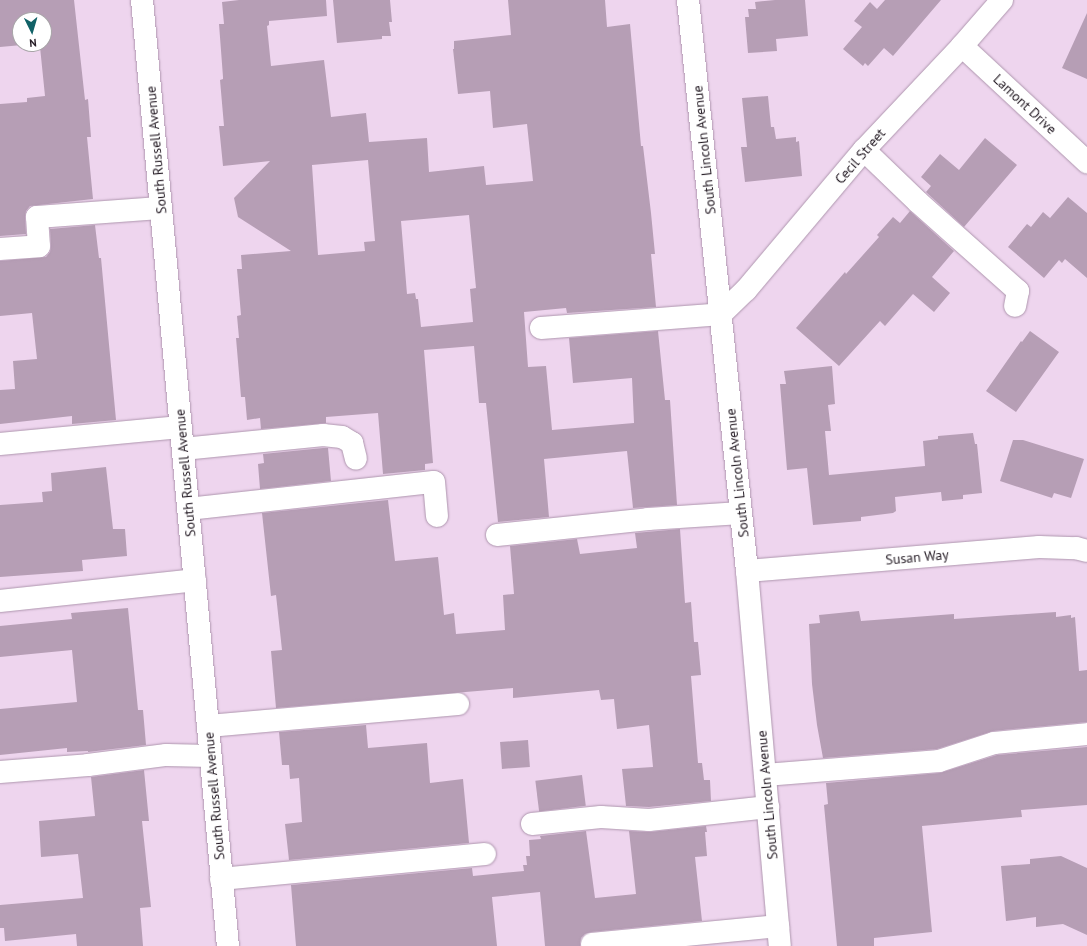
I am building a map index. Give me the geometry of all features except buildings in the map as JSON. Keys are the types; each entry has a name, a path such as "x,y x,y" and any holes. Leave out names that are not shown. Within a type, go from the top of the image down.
{"street":[{"name":"South Russell Avenue","path":"142,0 228,946"},
{"name":"South Lincoln Avenue","path":"688,0 747,571 779,936"},
{"name":"Cecil Street","path":"721,314 746,290 864,150 962,46 1002,0"},
{"name":"Lamont Drive","path":"962,46 1087,162"},
{"path":"864,150 918,202 1018,291 1015,306"},
{"path":"0,249 39,246 37,217 160,208"},
{"path":"542,328 721,314"},
{"path":"0,444 180,427"},
{"path":"183,449 323,435 342,437 352,443 356,459"},
{"path":"188,508 434,482 437,516"},
{"path":"497,534 648,519 741,513"},
{"name":"Susan Way","path":"747,571 1039,547 1076,548 1087,551"},
{"path":"0,601 195,580"},
{"path":"208,726 458,704"},
{"path":"765,775 939,761 994,743 1087,734"},
{"path":"0,772 88,765 166,755 210,756"},
{"path":"532,824 601,817 649,820 768,807"},
{"path":"221,879 485,854"},
{"path":"592,944 779,936"}]}
